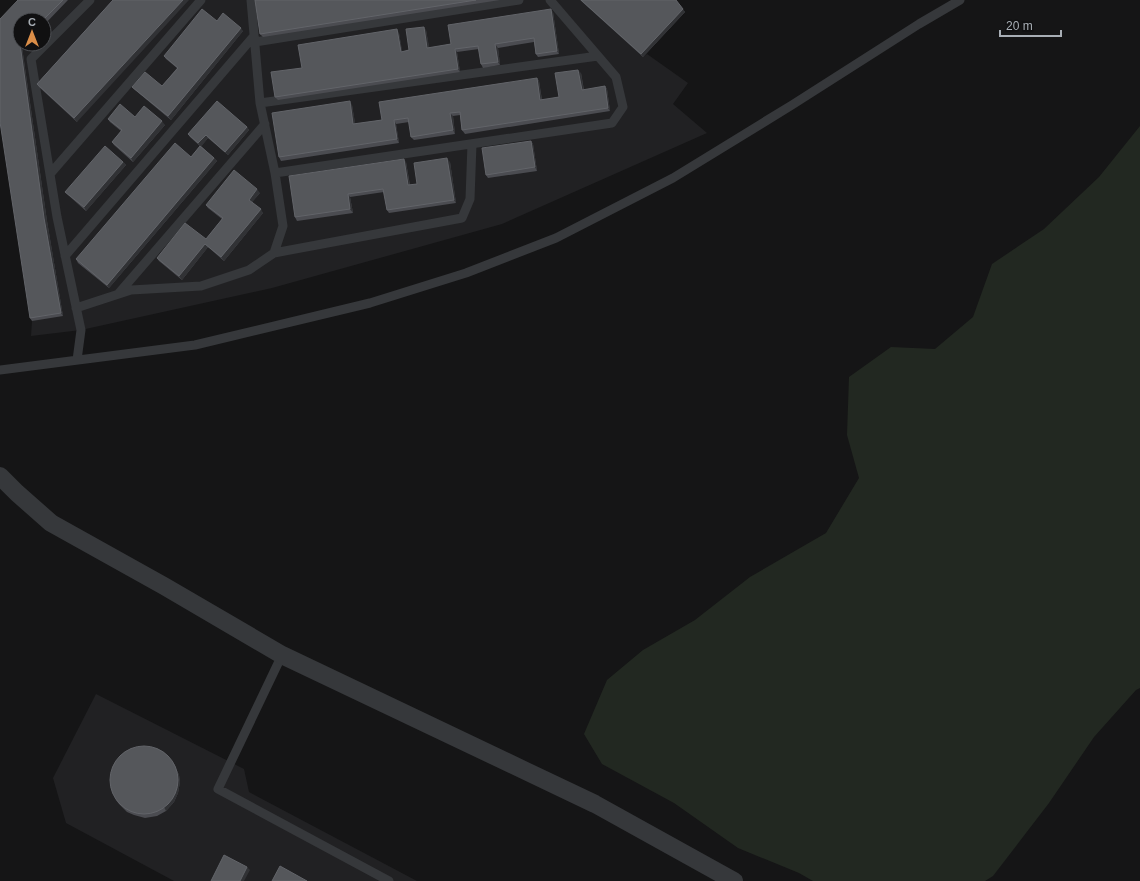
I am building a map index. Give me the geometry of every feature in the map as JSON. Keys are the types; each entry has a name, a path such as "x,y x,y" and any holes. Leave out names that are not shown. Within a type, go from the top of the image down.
{"street":[{"path":"0,476 51,523 164,586 282,655 595,804 734,881"}],"lane":[{"path":"77,360 81,330 65,256 31,59 90,0"},
{"path":"50,174 201,0"},
{"path":"251,0 260,103 275,173 283,226 274,253"},
{"path":"65,256 255,39 520,0"},
{"path":"275,173 612,123 623,107 616,77 550,0"},
{"path":"0,370 195,345 370,302 466,273 556,238 673,178 792,106 919,24 960,0"},
{"path":"260,103 598,56"},
{"path":"118,294 265,124"},
{"path":"76,308 131,290 200,286 249,270 274,253 462,218 470,199 472,144"},
{"path":"282,655 218,789 389,881"}],"shaded area":[{"path":"23,0 580,0 643,57 647,54 688,83 673,104 707,133 502,224 272,288 81,330 31,336 32,321 0,25"},
{"path":"1140,126 1140,688 1136,690 1094,737 1049,803 993,876 985,881 813,881 799,873 738,848 674,803 602,764 584,734 607,680 643,650 695,620 750,577 826,533 859,478 847,435 849,377 891,347 935,349 973,317 992,264 1044,229 1099,177"},
{"path":"96,694 244,769 249,792 417,881 174,881 66,823 53,778"}],"building":[{"path":"18,0 63,0 51,12 12,12 12,52 21,52 44,218 61,313 30,318 0,122 0,19"},
{"path":"113,0 183,0 74,118 37,84"},
{"path":"255,0 476,0 260,34"},
{"path":"581,0 676,0 683,9 641,54"},
{"path":"202,9 217,21 223,13 241,28 168,116 132,87 145,72 162,86 178,68 164,56"},
{"path":"551,9 557,51 536,54 534,38 495,44 498,62 481,64 478,46 455,49 458,69 275,97 271,72 302,68 298,45 397,29 401,52 409,50 406,29 424,27 427,48 451,44 448,25"},
{"path":"578,70 582,90 605,86 608,108 462,130 460,112 450,113 453,130 411,137 408,118 394,120 397,139 279,157 272,113 350,101 353,124 382,120 379,102 537,78 540,100 559,97 555,73"},
{"path":"217,101 247,127 225,152 206,135 198,143 188,134"},
{"path":"120,104 135,117 144,106 162,121 131,158 112,142 122,130 108,119"},
{"path":"531,141 535,167 486,175 482,148"},
{"path":"175,143 191,157 200,146 214,158 107,285 76,259"},
{"path":"105,146 123,162 84,207 65,192"},
{"path":"447,158 454,200 387,210 383,189 348,194 350,209 295,217 289,176 404,159 408,185 417,184 414,163"},
{"path":"234,170 257,189 249,200 261,209 221,257 205,244 179,276 157,258 185,223 206,239 223,218 206,205"},
{"path":"144,746 157,749 168,756 175,767 178,780 175,793 168,804 157,811 144,814 131,811 120,804 113,793 110,780 113,767 120,756 131,749"},
{"path":"224,855 247,867 240,881 211,881"},
{"path":"280,866 307,881 272,881"}]}
